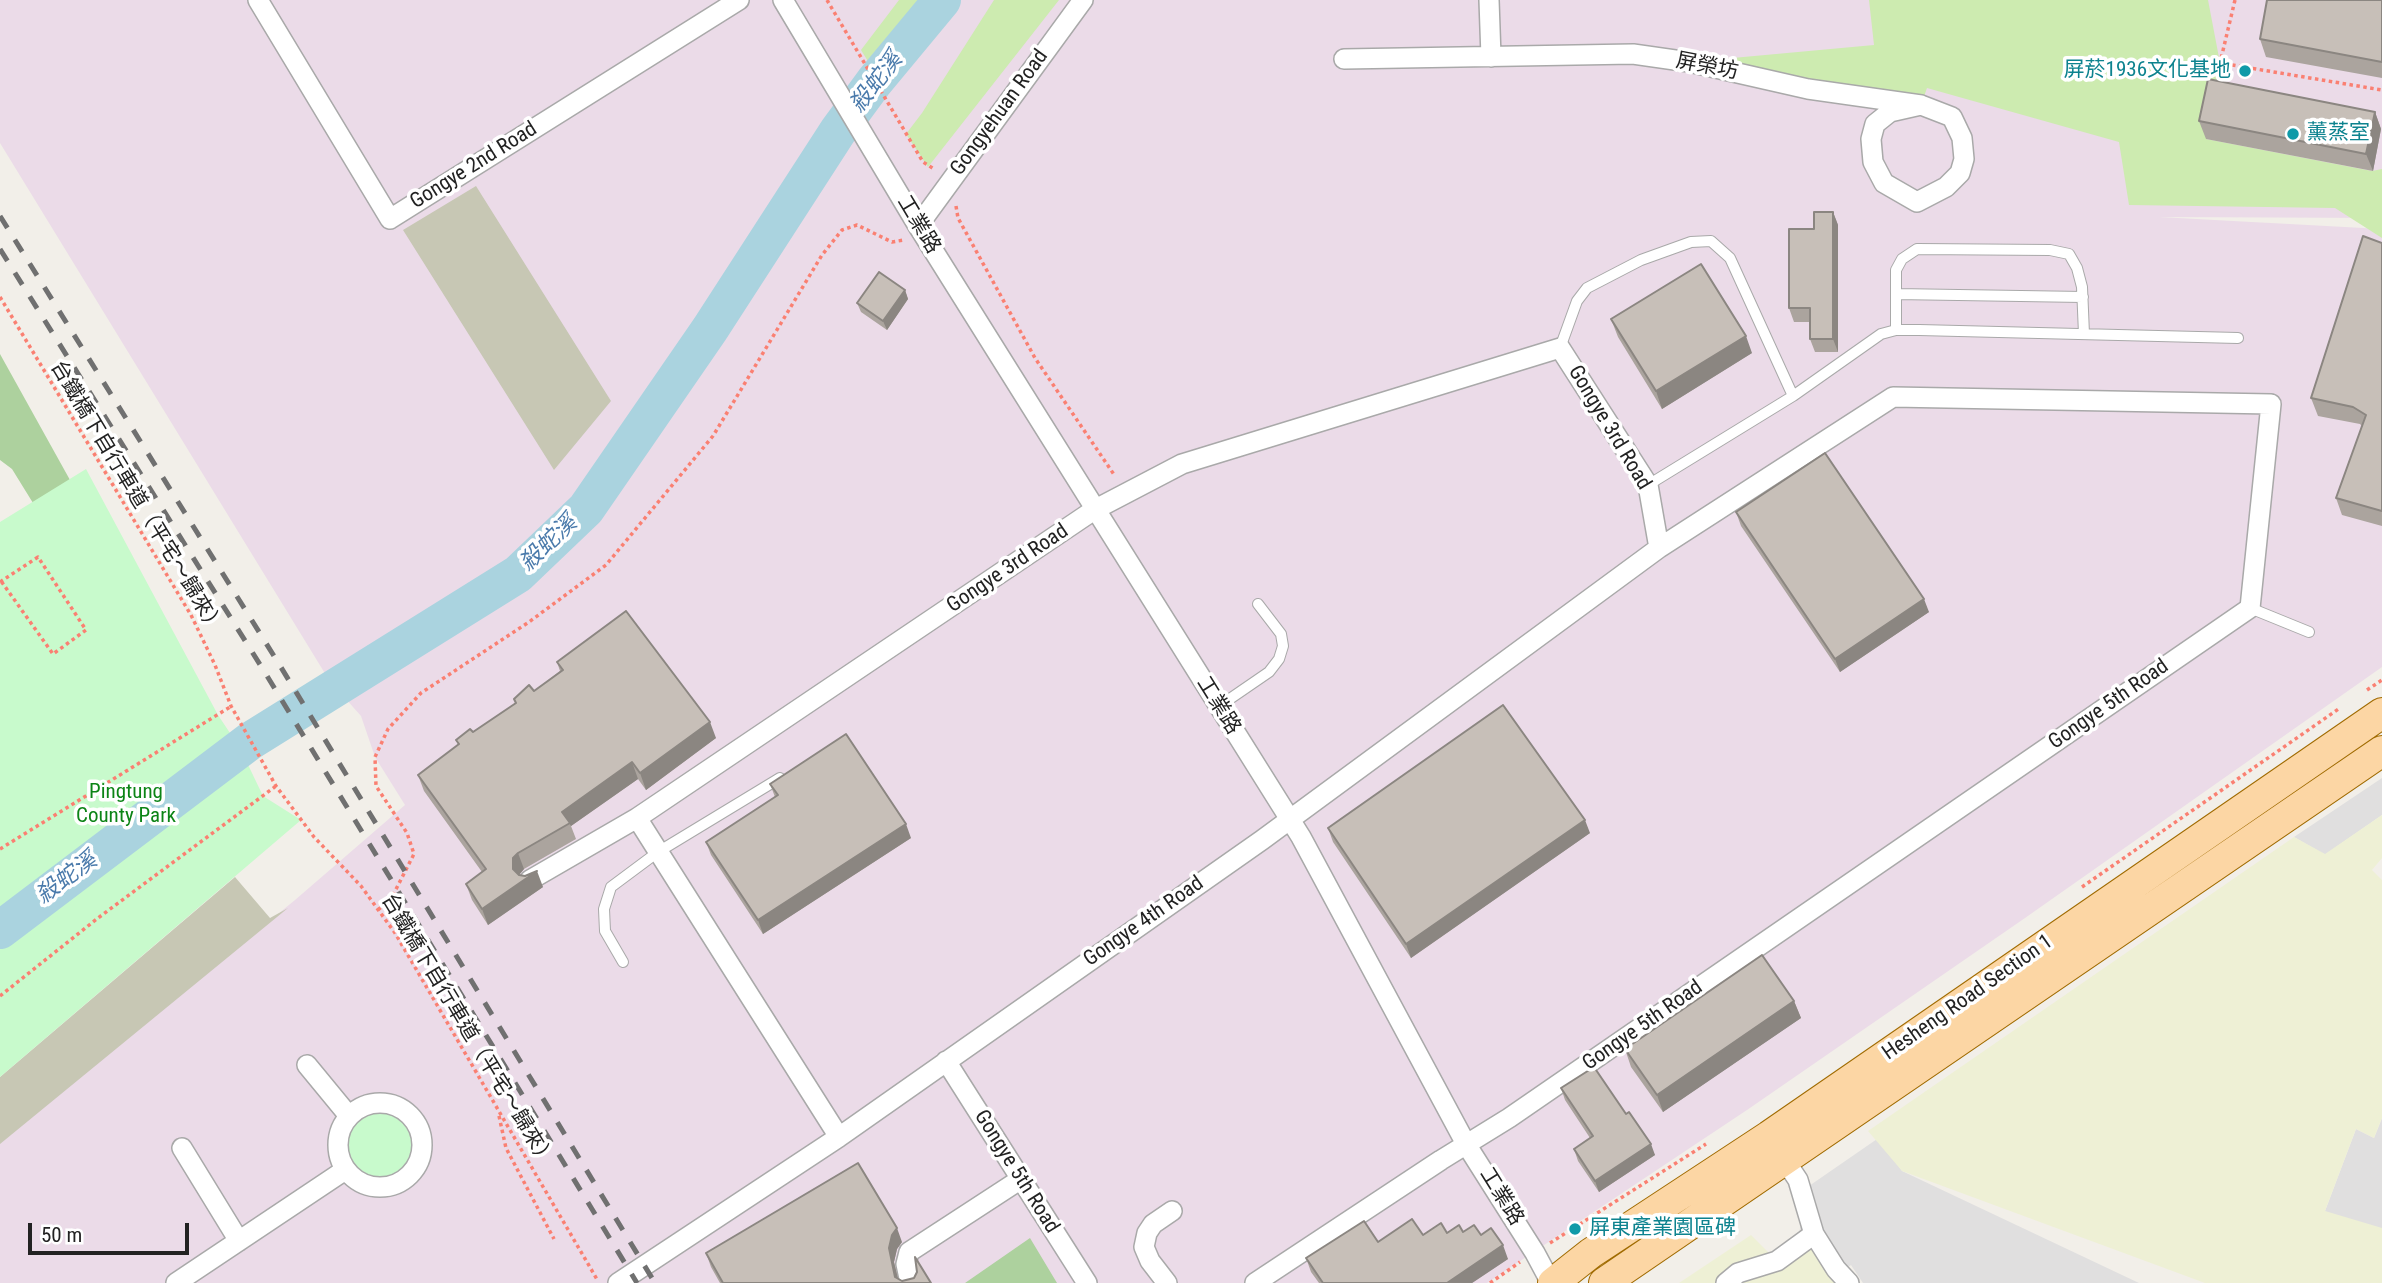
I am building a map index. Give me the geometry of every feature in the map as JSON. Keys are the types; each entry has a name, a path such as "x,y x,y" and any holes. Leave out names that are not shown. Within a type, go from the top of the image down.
{"main road":[{"name":"Hesheng Road Section 1","path":"1604,1283 1776,1147 2371,704"},
{"name":"Hesheng Road Section 1","path":"1552,1283 1591,1253 1776,1147 2382,751"}],"street":[{"name":"Gongye 2nd Road","path":"258,0 390,219 739,0"},
{"name":"工業路","path":"783,0 918,226 1290,820 1466,1144 1552,1283"},
{"name":"Gongyehuan Road","path":"918,226 1083,0"},
{"path":"1489,0 1491,57"},
{"name":"屏榮坊","path":"1344,59 1633,54 1689,62 1808,89 1921,105 1952,117 1962,138 1964,159 1960,173 1946,187 1917,202 1884,183 1873,162 1871,139 1875,124 1890,112 1921,105"},
{"name":"Gongye 3rd Road","path":"530,880 637,818 1094,510 1182,464 1560,348 1648,485 1659,548"},
{"path":"1659,548 1893,397 2271,404 2250,608"},
{"name":"Gongye 4th Road","path":"618,1283 839,1136 1290,820 1659,548"},
{"name":"Gongye 5th Road","path":"1255,1283 1509,1118 2250,608"},
{"path":"637,818 839,1136"},
{"name":"Gongye 5th Road","path":"946,1061 1087,1283"},
{"path":"307,1065 349,1116"},
{"path":"388,1104 412,1118 420,1130 420,1158 403,1181 376,1188 363,1184 345,1170 338,1154 337,1140 341,1127 349,1116 359,1108 388,1104"},
{"path":"1776,1147 1797,1180 1814,1234 1836,1269 1849,1283"},
{"path":"182,1148 239,1241"},
{"path":"176,1283 345,1170"},
{"path":"910,1283 906,1264 909,1252 1021,1180"},
{"path":"1167,1283 1150,1262 1144,1247 1147,1233 1153,1224 1172,1211"},
{"path":"1726,1283 1738,1273 1777,1262 1814,1234"}],"lane":[{"path":"1560,348 1577,301 1587,288 1641,260 1691,242 1711,241 1730,258 1793,396"},
{"path":"1896,330 1896,270 1902,259 1917,250 2050,250 2069,254 2077,268 2084,334"},
{"path":"1896,294 2082,298"},
{"path":"1648,485 1793,396 1881,334 1896,330 2238,338"},
{"path":"1219,707 1269,672 1279,659 1283,646 1281,634 1258,604"},
{"path":"2250,608 2309,632"},
{"path":"623,962 606,931 604,909 611,887 657,852 793,770"}],"path":[{"path":"827,0 923,162 928,167 953,177 958,185 955,204 958,218 1035,358 1115,476 1119,497"},
{"path":"2235,0 2220,63 2382,90"},
{"path":"378,910 392,897 414,854 407,832 376,786 375,757 388,729 421,693 529,622 606,565 713,436 822,255 842,230 857,225 892,242 903,240 918,226"},
{"name":"台鐵橋下自行車道（平宅～歸來）","path":"0,297 191,615 231,706 276,786 314,837 361,886 395,933 599,1283"},
{"path":"38,557 86,630 53,654 1,582 38,557"},
{"path":"2371,704 2382,680"},
{"path":"2080,888 2349,702"},
{"path":"0,849 231,706"},
{"path":"0,996 98,918 276,786"},
{"path":"498,1111 506,1148 554,1239"},
{"path":"1490,1283 1716,1138"}],"shaded area":[{"path":"0,0 2382,0 2382,218 2159,217 2382,229 2382,667 1747,1110 1487,1283 0,1283 0,1142 295,900 405,805 375,757 361,716 329,680 0,143"},
{"path":"476,186 611,401 554,470 403,230"},
{"path":"2382,778 2382,815 2325,855 2294,837"},
{"path":"2382,815 2382,858 2372,870 2382,880 2382,1118 2374,1138 2356,1129 2325,1211 2382,1228 2382,1283 2205,1283 1902,1171 1868,1131 2294,837 2325,854"},
{"path":"235,877 270,918 288,908 0,1144 0,1077"},
{"path":"2382,1118 2382,1273 2325,1211 2356,1129 2374,1138"},
{"path":"1880,1137 1902,1171 2139,1283 1863,1283 1851,1265 1827,1283 1792,1266 1809,1186"},
{"path":"1814,1234 1849,1283 1679,1283 1751,1235 1777,1261"}],"green space":[{"path":"899,0 927,0 874,71 861,50"},
{"path":"994,0 1059,0 928,167 906,134"},
{"path":"1869,0 2208,0 2220,63 2206,139 2372,171 2382,169 2382,238 2335,208 2129,205 2119,142 1927,88 1921,105 1689,62 1874,45"},
{"path":"0,354 70,480 33,503 12,469 0,460"},
{"name":"Pingtung County Park","path":"86,469 218,715 240,748 263,796 301,820 0,1077 0,522"},
{"path":"380,1103 396,1106 410,1115 419,1129 422,1145 419,1161 410,1175 396,1184 380,1187 364,1184 350,1175 341,1161 338,1145 341,1129 350,1115 364,1106"},
{"path":"1030,1238 1057,1283 965,1283"}],"building":[{"path":"2267,0 2382,0 2382,62 2260,39"},
{"path":"2208,79 2375,112 2366,154 2199,121"},
{"path":"1814,212 1833,212 1833,339 1810,339 1810,308 1789,308 1789,229 1814,229"},
{"path":"2363,236 2382,243 2382,511 2336,498 2366,415 2353,407 2311,398"},
{"path":"1701,264 1746,336 1656,391 1611,319"},
{"path":"879,272 905,290 883,321 857,303"},
{"path":"1825,453 1924,599 1835,659 1736,512"},
{"path":"626,611 710,722 640,773 632,762 562,812 570,823 513,858 513,869 519,875 525,876 537,871 482,909 466,884 486,869 418,775 459,744 456,740 470,729 473,732 516,703 514,699 529,685 534,691 563,670 557,662"},
{"path":"1503,705 1585,820 1406,944 1328,828"},
{"path":"846,734 906,824 758,920 706,842 778,795 770,784"},
{"path":"1762,955 1794,1001 1657,1095 1625,1049"},
{"path":"1594,1067 1626,1114 1629,1112 1651,1144 1595,1181 1574,1149 1593,1136 1561,1088"},
{"path":"858,1163 897,1228 889,1248 895,1277 902,1281 914,1278 917,1272 915,1257 931,1283 723,1283 706,1253"},
{"path":"1412,1219 1423,1235 1441,1223 1447,1233 1459,1225 1463,1232 1474,1225 1481,1235 1491,1228 1503,1245 1447,1283 1323,1283 1306,1258 1364,1221 1378,1242"}],"waterway":[{"name":"殺蛇溪","path":"0,930 250,741 518,574 586,509 710,329 838,131 874,82 942,0"}],"railway":[{"path":"0,216 279,664 655,1283"},
{"path":"0,249 264,671 637,1283"}],"place":[{"name":"屏菸1936文化基地","path":"2245,71"},
{"name":"薰蒸室","path":"2293,134"},
{"name":"屏東產業園區碑","path":"1575,1229"}]}
